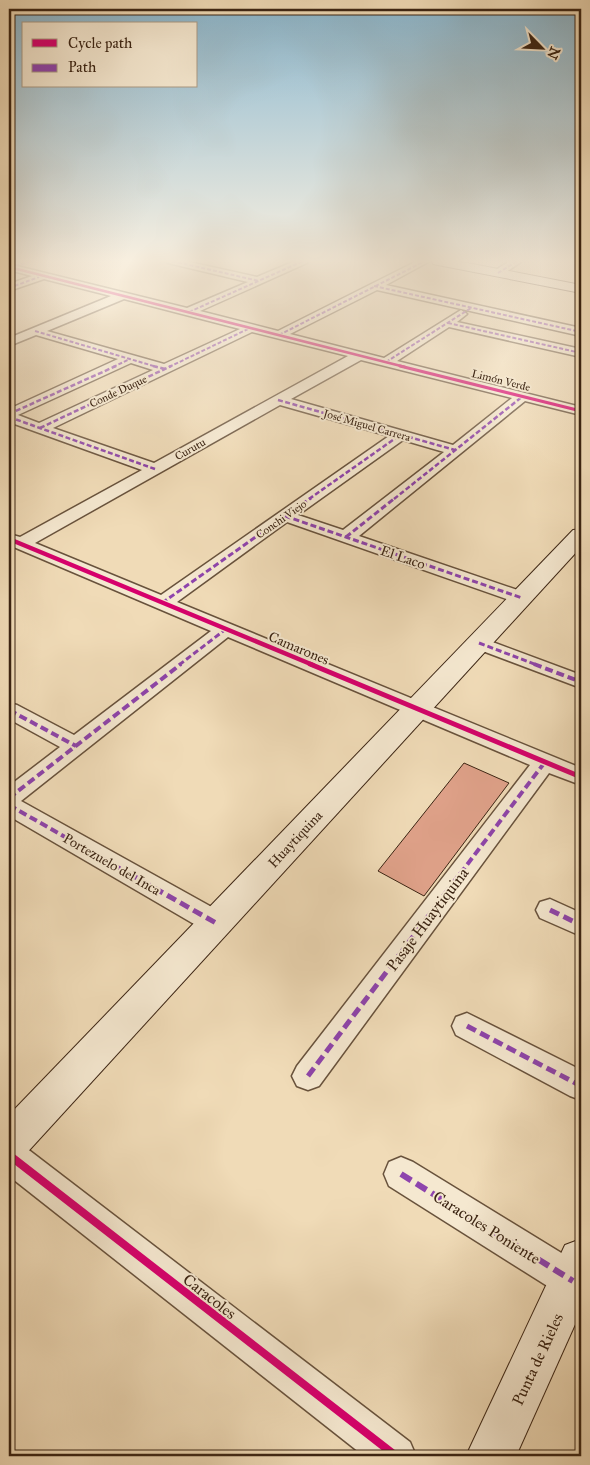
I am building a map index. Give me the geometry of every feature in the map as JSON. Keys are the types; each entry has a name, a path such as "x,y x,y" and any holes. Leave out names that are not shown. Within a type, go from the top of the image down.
{"main road":[{"name":"Huaytiquina","path":"9,1142 581,535"},
{"name":"Punta de Rieles","path":"491,1456 577,1271"}],"street":[{"path":"9,342 39,329"},
{"name":"Conde Duque","path":"40,428 248,329"},
{"name":"Limón Verde","path":"256,329 581,411"},
{"path":"279,335 290,329"},
{"path":"386,362 437,329"},
{"path":"482,329 580,351"},
{"path":"35,331 165,369"},
{"name":"Curutu","path":"15,541 155,469 360,355"},
{"name":"Conde Duque","path":"9,416 130,359"},
{"path":"346,537 523,396"},
{"name":"José Miguel Carrera","path":"278,400 456,450"},
{"path":"9,416 155,469"},
{"name":"Conchi Viejo","path":"162,602 400,434"},
{"name":"El Laco","path":"285,516 522,598"},
{"name":"Camarones","path":"15,541 581,777"},
{"path":"9,798 226,629"},
{"path":"479,643 581,682"},
{"path":"9,710 76,746"},
{"name":"Pasaje Huaytiquina","path":"308,1076 545,762"},
{"name":"Portezuelo del Inca","path":"9,805 216,923"},
{"path":"550,910 581,925"},
{"path":"467,1026 581,1086"},
{"name":"Caracoles","path":"9,1155 396,1456"},
{"name":"Caracoles Poniente","path":"401,1174 577,1271"}],"building":[{"path":"464,763 509,783 424,896 378,871"}],"marked path":[{"path":"40,428 247,329"},
{"path":"279,335 290,329"},
{"path":"386,362 437,329"},
{"path":"476,329 581,353"},
{"path":"569,329 581,332"},
{"path":"35,331 165,369"},
{"path":"9,414 130,359"},
{"path":"346,537 523,396"},
{"path":"278,400 455,450"},
{"path":"9,417 155,469"},
{"path":"162,603 400,435"},
{"path":"285,516 522,598"},
{"path":"9,798 226,629"},
{"path":"479,643 581,682"},
{"path":"9,710 76,746"},
{"path":"308,1076 545,762"},
{"path":"9,805 216,923"},
{"path":"550,910 581,925"},
{"path":"467,1026 581,1086"},
{"path":"401,1174 573,1281"}],"cycle path":[{"path":"257,329 581,411"},
{"path":"9,539 581,777"},
{"path":"9,1155 396,1456"}]}
